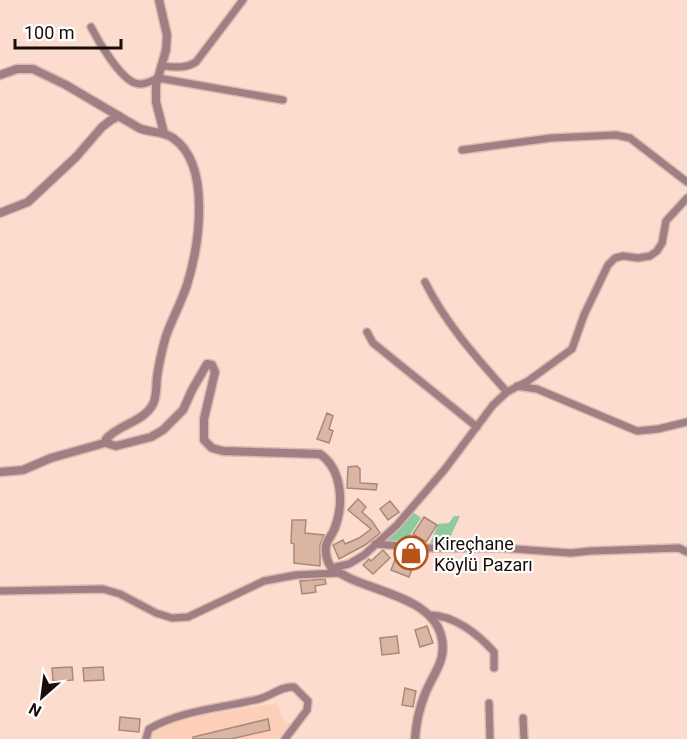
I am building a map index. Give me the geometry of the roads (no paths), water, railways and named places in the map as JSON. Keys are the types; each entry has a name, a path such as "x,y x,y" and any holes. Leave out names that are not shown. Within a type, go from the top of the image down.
{"street":[{"path":"159,0 167,35 158,78 156,102 164,133"},
{"path":"161,66 180,68 196,62 243,0"},
{"path":"90,27 106,53 135,83 142,84 158,78 283,100"},
{"path":"0,75 17,69 33,69 150,132 164,133 175,139 193,163 196,175 198,214 193,261 183,295 167,333 161,355 154,403 142,416 112,432 106,439 108,442"},
{"path":"0,213 28,202 76,157 102,127 119,116"},
{"path":"462,150 551,138 616,135 630,138 687,182"},
{"path":"331,568 349,564 397,525 507,392 565,356 572,349 584,315 608,265 615,258 623,256 638,258 650,256 657,251 662,243 666,221 687,198"},
{"path":"425,282 436,303 467,347 507,392"},
{"path":"367,332 373,343 477,427"},
{"path":"0,472 23,470 51,458 108,442 116,446 151,437 163,430 183,410 207,364 212,365 216,372 204,419 204,440 212,448 223,451 320,454 328,460 340,490 341,501 335,529 326,546 331,568 355,581 401,598 429,615 439,627 443,658 424,696 414,739"},
{"path":"517,386 537,389 636,431 658,429 687,422"},
{"path":"375,544 571,553 679,548 687,552"},
{"path":"0,591 103,589 120,594 156,613 172,618 188,617 264,581 296,575 340,573"},
{"path":"429,615 440,615 462,625 485,642 494,652 494,668"},
{"path":"146,739 149,729 170,719 259,699 287,686 294,687 308,701 307,710 285,739"},
{"path":"489,703 490,739"},
{"path":"523,717 524,739"}],"place":[{"name":"Kireçhane Köylü Pazarı","path":"411,553"}]}
